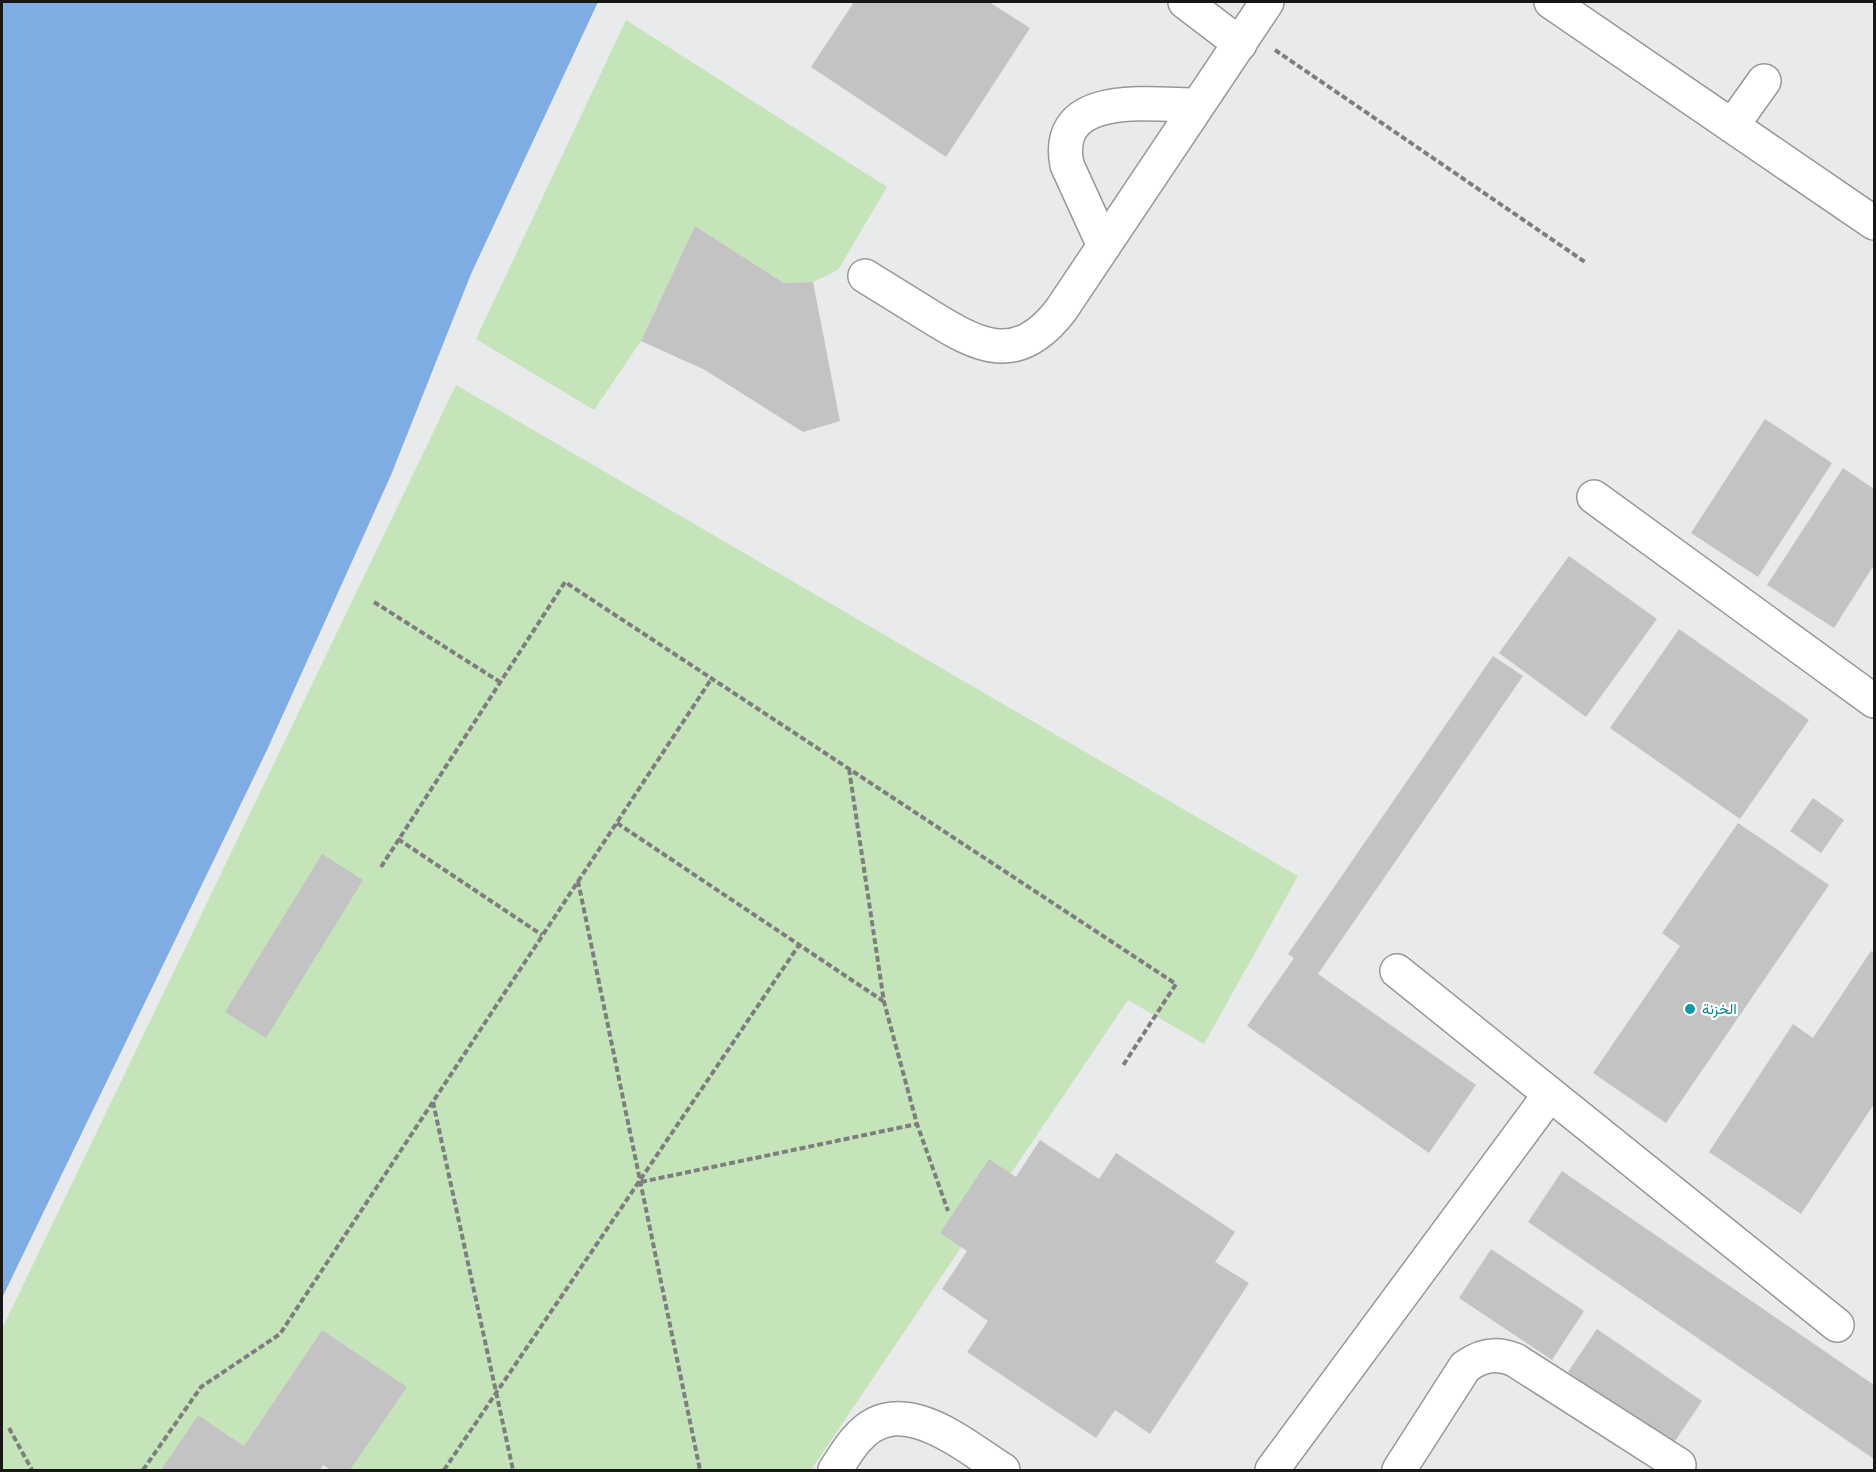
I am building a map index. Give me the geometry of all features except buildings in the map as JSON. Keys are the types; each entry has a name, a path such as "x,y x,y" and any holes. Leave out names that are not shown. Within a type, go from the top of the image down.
{"lane":[{"path":"1185,2 1244,37"},
{"path":"865,276 967,340 1002,346 1020,343 1037,335 1050,324 1104,246 1267,2"},
{"path":"1551,2 1875,223"},
{"path":"1732,126 1764,81"},
{"path":"1104,246 1067,165 1065,145 1072,126 1080,117 1102,107 1198,105"},
{"path":"1594,496 1875,701"},
{"path":"1397,971 1837,1325"},
{"path":"1272,1470 1550,1094"},
{"path":"1400,1470 1465,1368 1484,1357 1494,1355 1515,1360 1681,1469"},
{"path":"835,1470 857,1438 879,1424 904,1418 921,1421 937,1428 1003,1470"}],"path":[{"path":"1244,37 1585,262"},
{"path":"381,867 565,582 1176,984 1122,1067"},
{"path":"374,602 500,682"},
{"path":"143,1470 201,1387 280,1334 712,678"},
{"path":"849,768 884,1002 917,1124 948,1211"},
{"path":"617,823 884,1002"},
{"path":"398,839 542,935"},
{"path":"578,880 700,1470"},
{"path":"444,1470 496,1391 641,1183 799,945"},
{"path":"433,1101 513,1470"},
{"path":"641,1183 917,1124"},
{"path":"9,1428 32,1470"}],"green space":[{"path":"626,20 887,187 838,270 813,282 784,283 695,226 641,341 594,410 476,339"},
{"path":"456,385 1298,876 1204,1044 1128,1000 811,1470 350,1470 406,1387 322,1330 244,1446 198,1415 161,1470 2,1470 2,1329"}],"water":[{"path":"2,2 598,2 471,274 391,475 267,750 2,1298"}],"place":[{"name":"الخزنة","path":"1690,1009"}]}
